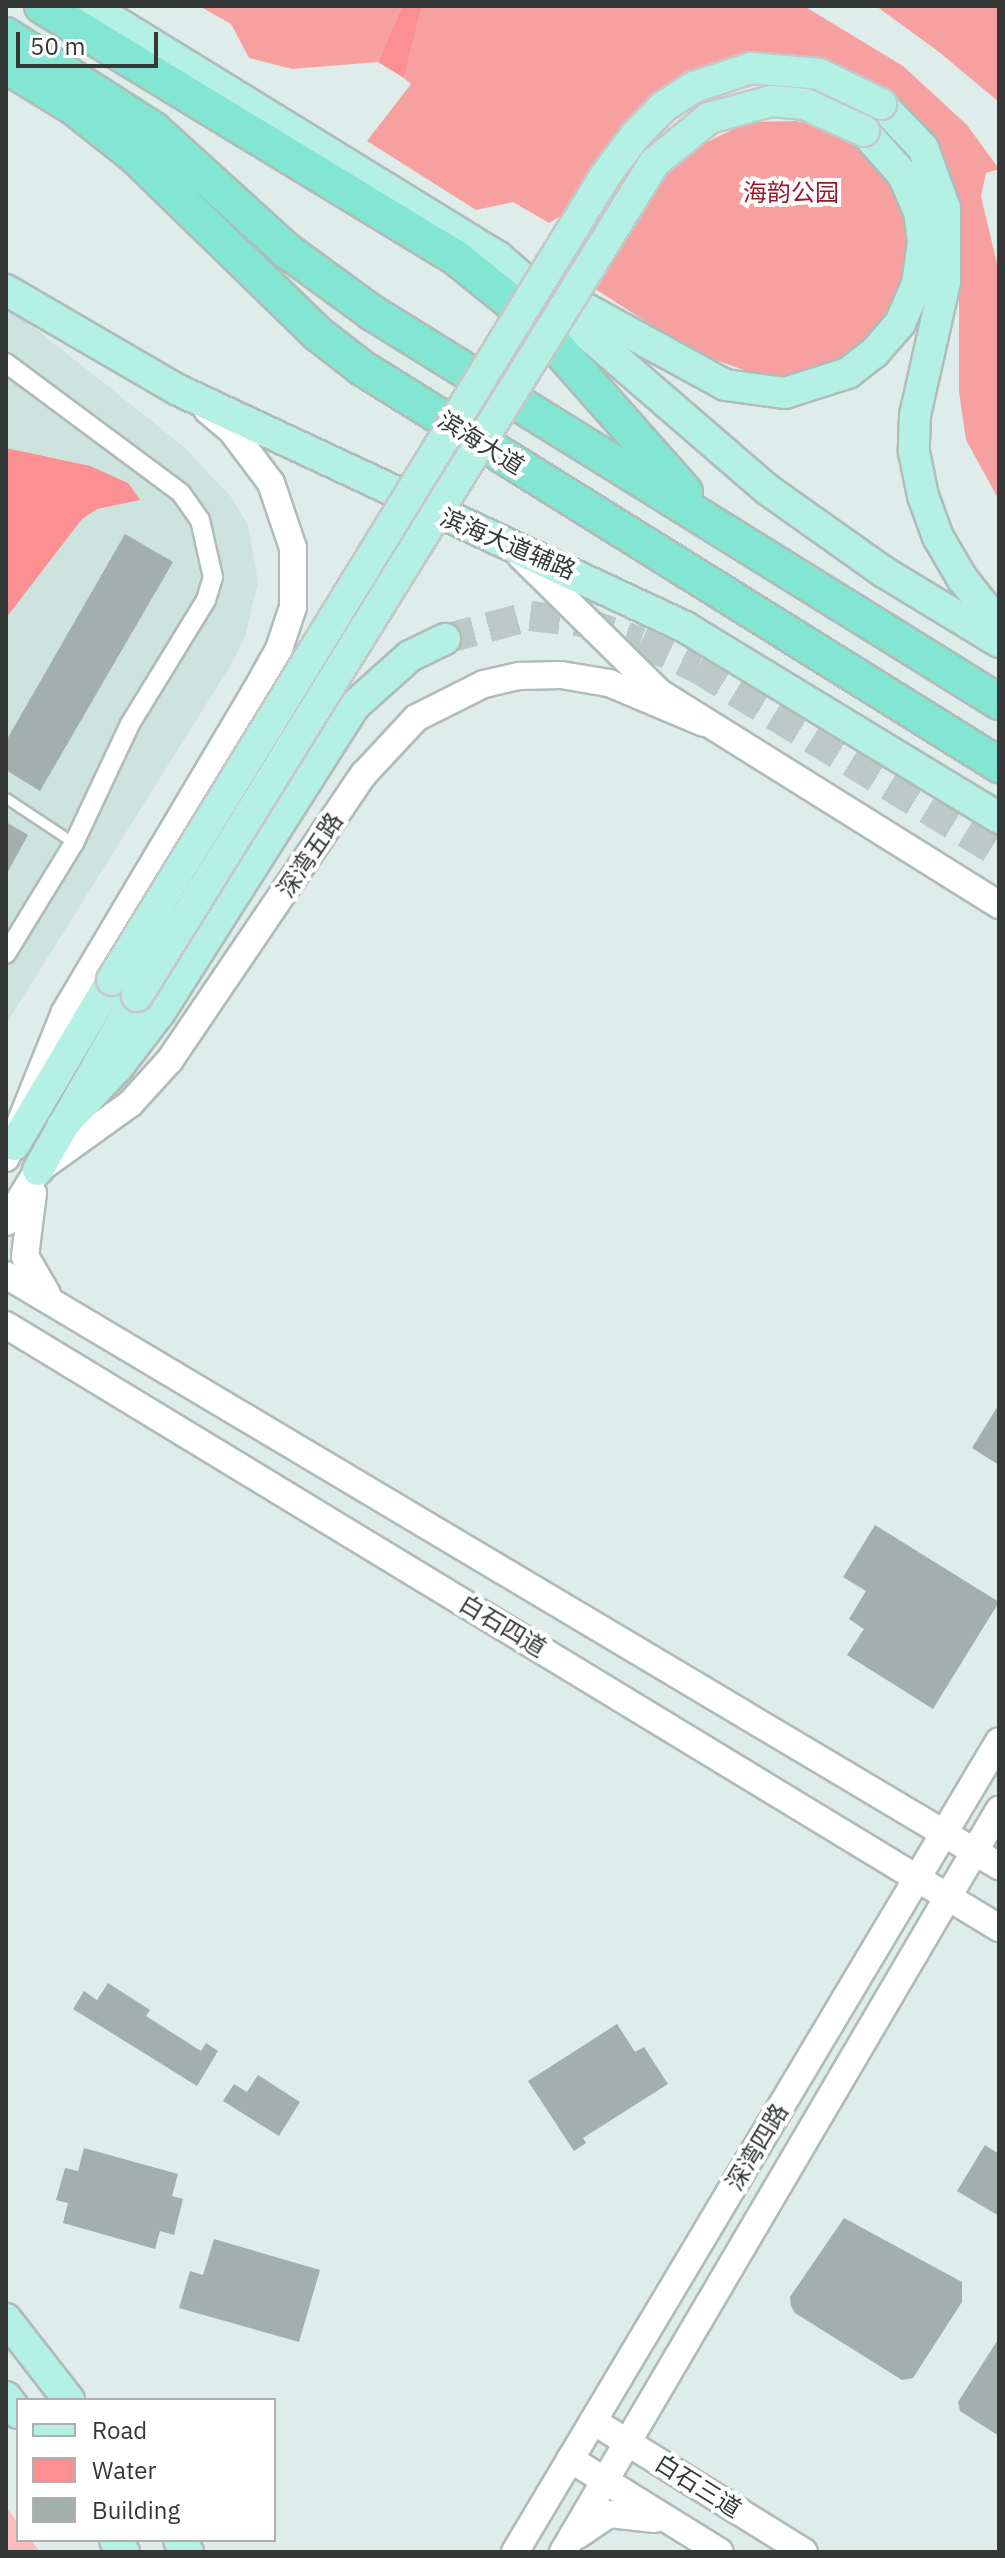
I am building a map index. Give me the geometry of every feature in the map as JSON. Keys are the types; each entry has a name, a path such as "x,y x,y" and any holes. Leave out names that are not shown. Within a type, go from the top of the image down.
{"highway":[{"path":"42,6 424,236 499,291 559,348 659,467 735,539"},
{"path":"6,35 153,129 286,250 361,305 999,702"},
{"name":"滨海大道","path":"6,66 73,107 135,156 317,333 362,368 999,765"}],"main road":[{"path":"10,1152 125,988 654,163 709,118 771,101 805,104 864,131 903,175 919,212 923,243 917,284 900,323 874,353 848,373 811,389 755,391 694,373 498,257 90,6"},
{"path":"38,1170 62,1126 125,988 605,176 635,136 663,107 694,87 751,68 819,74 881,104 923,148 945,208 945,282 915,415 914,452 923,496 938,537 962,578 999,625"},
{"path":"498,257 768,490 884,572 999,642"},
{"name":"滨海大道辅路","path":"6,290 178,390 685,627 999,818"},
{"path":"62,1126 117,1068 160,1012 354,706 410,656 445,639"},
{"path":"6,2319 67,2398"}],"street":[{"path":"6,363 181,493 200,520 213,561 206,600 130,724 74,843 6,954"},
{"path":"10,1152 65,1012 255,692 279,649 293,607 293,548 271,483 231,430 178,390"},
{"path":"502,542 556,588 620,658 704,723 999,905"},
{"name":"深湾五路","path":"6,1222 38,1170 130,1104 170,1060 364,774 416,718 484,684 520,676 561,675 638,693 704,723"},
{"path":"38,1170 25,1256 37,1282 58,1307"},
{"name":"白石四道","path":"6,1275 999,1866"},
{"name":"白石四道","path":"6,1328 999,1928"},
{"name":"深湾四路","path":"515,2552 999,1741"},
{"name":"深湾四路","path":"564,2552 999,1810"},
{"name":"白石三道","path":"593,2421 804,2552"},
{"name":"白石三道","path":"570,2459 720,2552"},
{"path":"564,2552 584,2529 609,2514 645,2516 681,2528"}],"lane":[{"path":"6,798 74,843"}],"shaded area":[{"path":"6,305 184,447 231,497 248,525 258,582 245,637 232,663 6,1024"},
{"path":"6,2507 16,2520 16,2542 32,2542 40,2552 6,2552"}],"green space":[{"path":"199,6 402,6 378,62 292,69 249,58 231,24"},
{"path":"422,6 804,6 903,66 967,125 999,169 986,173 981,196 999,272 999,500 966,440 959,392 959,234 907,116 732,59 691,74 575,207 549,223 513,202 476,210 367,141 411,84 404,78"},
{"path":"876,6 999,6 999,102 939,52"},
{"name":"海韵公园","path":"797,121 829,130 857,146 891,181 904,208 909,242 905,279 868,341 840,362 790,378 757,375 692,351 589,285 665,173 691,150 748,122"}],"water":[{"path":"402,6 422,6 404,78 378,62"},
{"path":"6,448 90,466 128,483 140,500 97,509 82,519 6,618"}],"building":[{"path":"125,534 173,562 40,791 6,770 6,741"},
{"path":"6,822 28,835 6,875"},
{"path":"999,1404 999,1465 972,1448"},
{"path":"875,1525 999,1602 933,1709 847,1655 864,1629 849,1619 866,1591 843,1577"},
{"path":"108,1983 150,2010 146,2016 201,2051 206,2043 218,2051 197,2086 73,2009 84,1991 97,2000"},
{"path":"617,2024 635,2052 644,2047 668,2084 583,2138 586,2143 574,2151 528,2081"},
{"path":"258,2075 300,2102 279,2136 223,2101 234,2084 247,2092"},
{"path":"985,2145 999,2154 999,2216 957,2191"},
{"path":"84,2148 178,2174 172,2196 183,2199 174,2235 160,2231 155,2249 63,2223 68,2203 56,2200 65,2168 78,2171"},
{"path":"844,2218 962,2282 962,2302 913,2378 902,2380 795,2313 791,2306 790,2297"},
{"path":"214,2239 320,2270 299,2342 179,2308 190,2271 203,2275"},
{"path":"999,2338 999,2436 960,2411 958,2402"}],"tunnel":[{"path":"445,639 530,616 583,622 641,642 697,668 999,853"}]}
